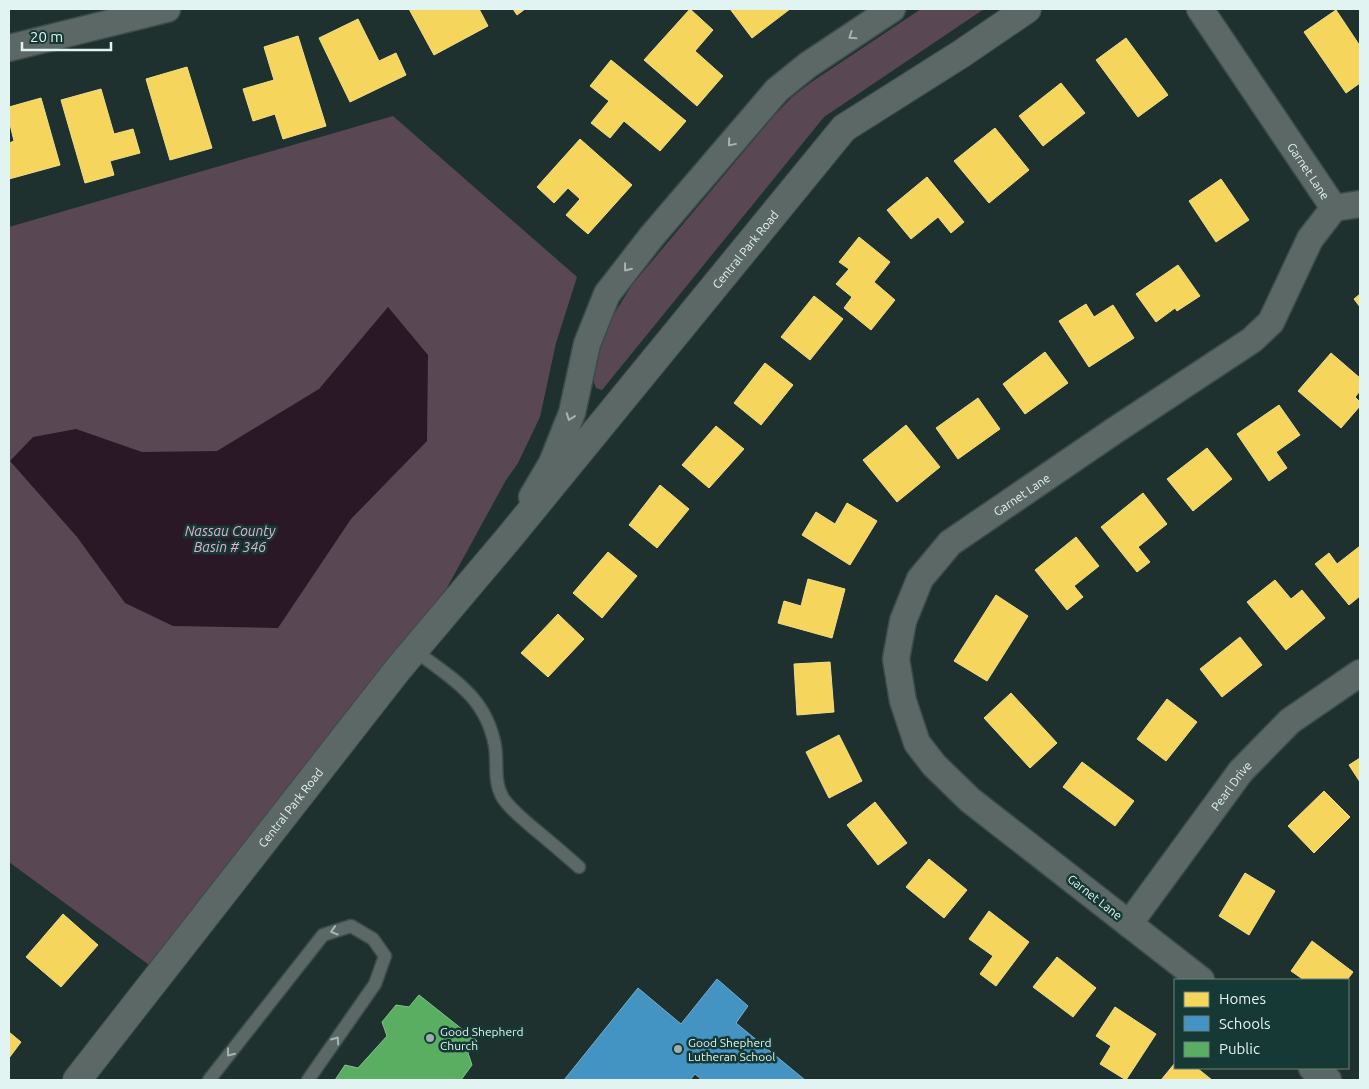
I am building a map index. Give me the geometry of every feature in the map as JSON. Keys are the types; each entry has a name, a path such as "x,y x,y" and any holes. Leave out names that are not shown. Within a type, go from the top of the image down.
{"street":[{"path":"9,48 167,9"},
{"name":"Central Park Road","path":"508,539 552,463 572,413 586,344 607,294 652,236 777,90 808,65 892,9"},
{"name":"Central Park Road","path":"77,1080 414,650 508,539 844,128 961,54 1027,9"},
{"name":"Garnet Lane","path":"1200,9 1334,208 1310,239 1271,322 1252,340 950,543 920,579 903,621 896,659 902,700 917,743 934,765 970,800 1200,979"},
{"path":"1334,208 1360,204"},
{"name":"Pearl Drive","path":"1129,924 1241,771 1290,721 1360,672"},
{"path":"1313,1069 1328,1080"}],"lane":[{"path":"414,650 478,702 487,718 495,746 496,776 502,797 515,812 579,867"},
{"path":"209,1080 323,935 351,926 373,939 385,956 375,984 308,1080"}],"shaded area":[{"path":"921,9 984,9 824,117 602,390 596,388 594,383 594,363 604,330 632,285 772,118 792,97 810,83"},
{"path":"393,116 577,277 556,343 540,417 518,463 506,480 437,606 156,970 9,862 9,227"}],"water":[{"name":"Nassau County Basin # 346","path":"388,307 428,355 427,441 351,519 278,628 173,626 125,603 77,537 10,461 33,437 76,429 142,452 217,451 319,389"}],"building: Homes":[{"path":"409,9 479,9 488,26 434,55"},
{"path":"513,9 525,9 517,15"},
{"path":"690,9 713,30 695,51 723,76 697,106 644,60"},
{"path":"730,9 790,9 752,38"},
{"path":"1336,10 1360,46 1360,83 1346,93 1304,32"},
{"path":"358,19 379,61 396,53 406,75 350,102 319,38"},
{"path":"298,36 326,126 283,139 275,114 253,121 243,89 274,80 264,47"},
{"path":"1126,38 1168,95 1138,117 1096,60"},
{"path":"611,60 686,121 660,151 624,121 610,138 591,123 609,101 590,86"},
{"path":"187,67 212,148 170,160 146,79"},
{"path":"1061,83 1085,113 1043,146 1019,116"},
{"path":"101,89 114,134 133,129 140,153 110,161 114,175 85,183 61,100"},
{"path":"41,98 60,165 9,179 9,143 14,141 9,120 9,107"},
{"path":"995,128 1029,170 989,203 954,161"},
{"path":"580,139 632,185 588,234 566,215 580,199 568,188 554,203 537,187"},
{"path":"927,177 964,222 951,233 938,217 911,239 887,210"},
{"path":"1221,179 1249,220 1216,242 1189,201"},
{"path":"859,237 890,262 874,282 895,300 871,330 844,308 852,297 836,284 849,269 839,262"},
{"path":"1178,265 1200,296 1177,311 1175,308 1156,322 1136,294"},
{"path":"1360,294 1360,307 1354,299"},
{"path":"814,296 843,319 810,360 781,337"},
{"path":"1086,304 1094,317 1113,305 1134,338 1089,367 1059,321"},
{"path":"1045,352 1068,383 1025,414 1003,384"},
{"path":"1331,353 1360,378 1360,391 1355,397 1360,402 1360,406 1341,428 1298,391"},
{"path":"765,363 793,385 761,425 734,403"},
{"path":"978,398 1000,429 958,459 936,428"},
{"path":"1279,405 1300,435 1276,452 1287,468 1269,481 1237,434"},
{"path":"906,425 940,467 897,502 863,460"},
{"path":"716,426 744,449 709,488 682,465"},
{"path":"1207,448 1232,479 1193,511 1167,479"},
{"path":"660,485 689,509 657,548 629,525"},
{"path":"1143,493 1167,524 1138,547 1150,562 1137,572 1101,527"},
{"path":"847,503 877,521 850,565 802,535 816,512 835,524"},
{"path":"1076,537 1099,566 1074,586 1083,597 1067,610 1035,570"},
{"path":"1360,546 1360,596 1349,605 1315,564 1329,553 1337,564"},
{"path":"608,552 637,576 602,618 573,593"},
{"path":"808,579 845,589 832,638 778,623 784,601 801,606"},
{"path":"1275,580 1291,599 1302,590 1325,618 1286,650 1247,602"},
{"path":"996,595 1028,616 987,681 954,661"},
{"path":"558,614 584,639 548,677 521,653"},
{"path":"1240,637 1262,665 1222,697 1200,669"},
{"path":"830,662 834,712 797,715 794,664"},
{"path":"1011,693 1057,743 1030,768 984,718"},
{"path":"1167,699 1197,722 1166,761 1137,739"},
{"path":"839,735 862,781 829,798 806,752"},
{"path":"1360,758 1360,782 1349,765"},
{"path":"1082,762 1134,801 1115,826 1063,787"},
{"path":"1324,791 1350,817 1314,853 1288,826"},
{"path":"875,802 907,843 878,865 847,825"},
{"path":"929,859 967,890 944,918 906,887"},
{"path":"1245,873 1275,891 1249,935 1219,916"},
{"path":"989,911 1029,942 996,986 980,974 993,956 969,939"},
{"path":"63,914 98,945 61,987 26,957"},
{"path":"1312,941 1353,972 1348,979 1303,979 1291,971"},
{"path":"1057,957 1096,988 1073,1017 1033,987"},
{"path":"1115,1007 1156,1034 1126,1080 1100,1064 1111,1046 1096,1036"},
{"path":"9,1032 21,1042 9,1058"},
{"path":"1174,1064 1174,1069 1198,1069 1212,1080 1161,1080"}],"building: Schools":[{"name":"Good Shepherd Lutheran School","path":"717,979 748,1006 736,1023 805,1080 702,1080 695,1074 690,1080 564,1080 638,988 681,1024"}],"building: Public":[{"name":"Good Shepherd Church","path":"419,995 477,1041 468,1053 472,1065 461,1080 335,1080 345,1065 358,1068 387,1036 382,1022 396,1005 409,1007"}],"place":[{"name":"Good Shepherd Church","path":"430,1038"},
{"name":"Good Shepherd Lutheran School","path":"678,1049"}]}
